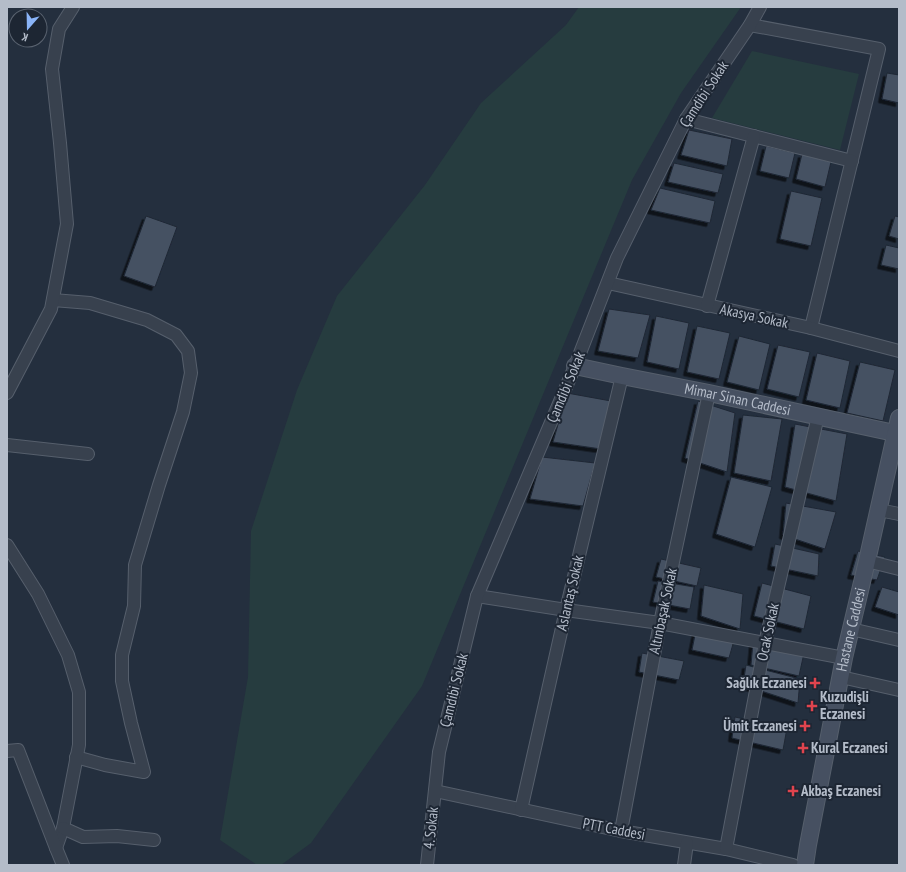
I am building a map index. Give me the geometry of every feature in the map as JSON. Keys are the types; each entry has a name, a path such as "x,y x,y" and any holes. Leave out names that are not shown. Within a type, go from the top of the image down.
{"street":[{"path":"7,393 51,309 67,224 52,69 59,29 73,7"},
{"name":"Çamdibi Sokak","path":"435,791 439,752 477,596 575,366 618,258 686,119 750,25 760,7"},
{"path":"750,25 879,49 811,328"},
{"path":"686,119 852,161"},
{"path":"708,306 754,136"},
{"name":"Akasya Sokak","path":"608,283 811,328 899,351"},
{"path":"53,300 90,303 147,320 176,335 188,351 191,373 183,412 135,565 134,606 122,655 122,681 144,772 105,765 76,757"},
{"name":"Mimar Sinan Caddesi","path":"575,366 818,416 898,428"},
{"name":"Aslantaş Sokak","path":"521,810 566,610 622,376"},
{"name":"Altınbaşak Sokak","path":"622,831 660,623 710,393"},
{"name":"Ocak Sokak","path":"726,849 765,643 818,416"},
{"name":"Hastane Caddesi","path":"805,865 844,658 898,428"},
{"path":"7,445 88,454"},
{"path":"879,510 899,514"},
{"path":"7,545 38,594 68,655 79,692 78,745 63,828 56,848"},
{"path":"868,561 899,569"},
{"path":"477,596 660,623 844,658"},
{"path":"851,629 899,640"},
{"path":"841,677 899,690"},
{"path":"7,751 18,750 63,865"},
{"name":"PTT Caddesi","path":"435,791 622,831 726,849 793,865"},
{"name":"4. Sokak","path":"427,865 435,791"},
{"path":"63,828 83,837 117,836 154,840"},
{"path":"684,865 687,842"}],"green space":[{"path":"579,7 741,7 681,93 632,180 422,686 311,843 281,865 257,865 220,840 248,677 251,531 297,390 337,296 425,185 481,103 566,25"},
{"path":"752,51 859,74 840,150 712,118"}],"building":[{"path":"887,73 899,75 899,103 882,99"},
{"path":"689,130 732,139 727,166 681,155"},
{"path":"766,146 795,153 789,178 760,171"},
{"path":"802,154 831,162 825,187 796,179"},
{"path":"674,163 723,174 718,193 668,182"},
{"path":"660,188 715,201 710,223 651,210"},
{"path":"791,191 822,198 811,246 780,239"},
{"path":"146,216 177,227 155,287 124,276"},
{"path":"895,216 899,217 899,239 889,236"},
{"path":"886,245 899,248 899,269 881,265"},
{"path":"609,309 650,315 638,358 598,351"},
{"path":"656,316 689,323 679,369 647,362"},
{"path":"697,326 730,333 719,379 687,372"},
{"path":"739,336 770,344 759,390 727,382"},
{"path":"778,345 810,352 799,397 767,389"},
{"path":"817,353 850,361 840,408 806,400"},
{"path":"860,362 895,370 883,421 847,413"},
{"path":"567,393 611,401 601,449 553,442"},
{"path":"698,401 735,413 727,472 685,458"},
{"path":"743,415 782,419 771,481 734,473"},
{"path":"795,424 847,434 836,501 785,487"},
{"path":"542,457 595,463 583,506 530,499"},
{"path":"731,477 772,487 755,547 716,534"},
{"path":"786,503 836,512 825,549 783,535"},
{"path":"775,544 819,554 818,576 771,566"},
{"path":"858,551 885,557 877,580 851,575"},
{"path":"661,559 701,568 697,586 656,577"},
{"path":"658,581 694,587 690,609 653,602"},
{"path":"762,583 811,596 804,629 754,616"},
{"path":"704,585 743,594 740,629 701,616"},
{"path":"882,587 899,592 899,615 875,607"},
{"path":"696,630 735,637 729,658 692,650"},
{"path":"753,643 804,653 799,676 751,665"},
{"path":"642,653 684,661 679,680 639,672"},
{"path":"746,665 800,679 798,703 743,685"},
{"path":"735,717 787,728 783,750 732,738"}],"place":[{"name":"Sağlık Eczanesi","path":"815,683"},
{"name":"Kuzudişli Eczanesi","path":"812,706"},
{"name":"Ümit Eczanesi","path":"805,726"},
{"name":"Kural Eczanesi","path":"803,748"},
{"name":"Akbaş Eczanesi","path":"793,791"}]}
